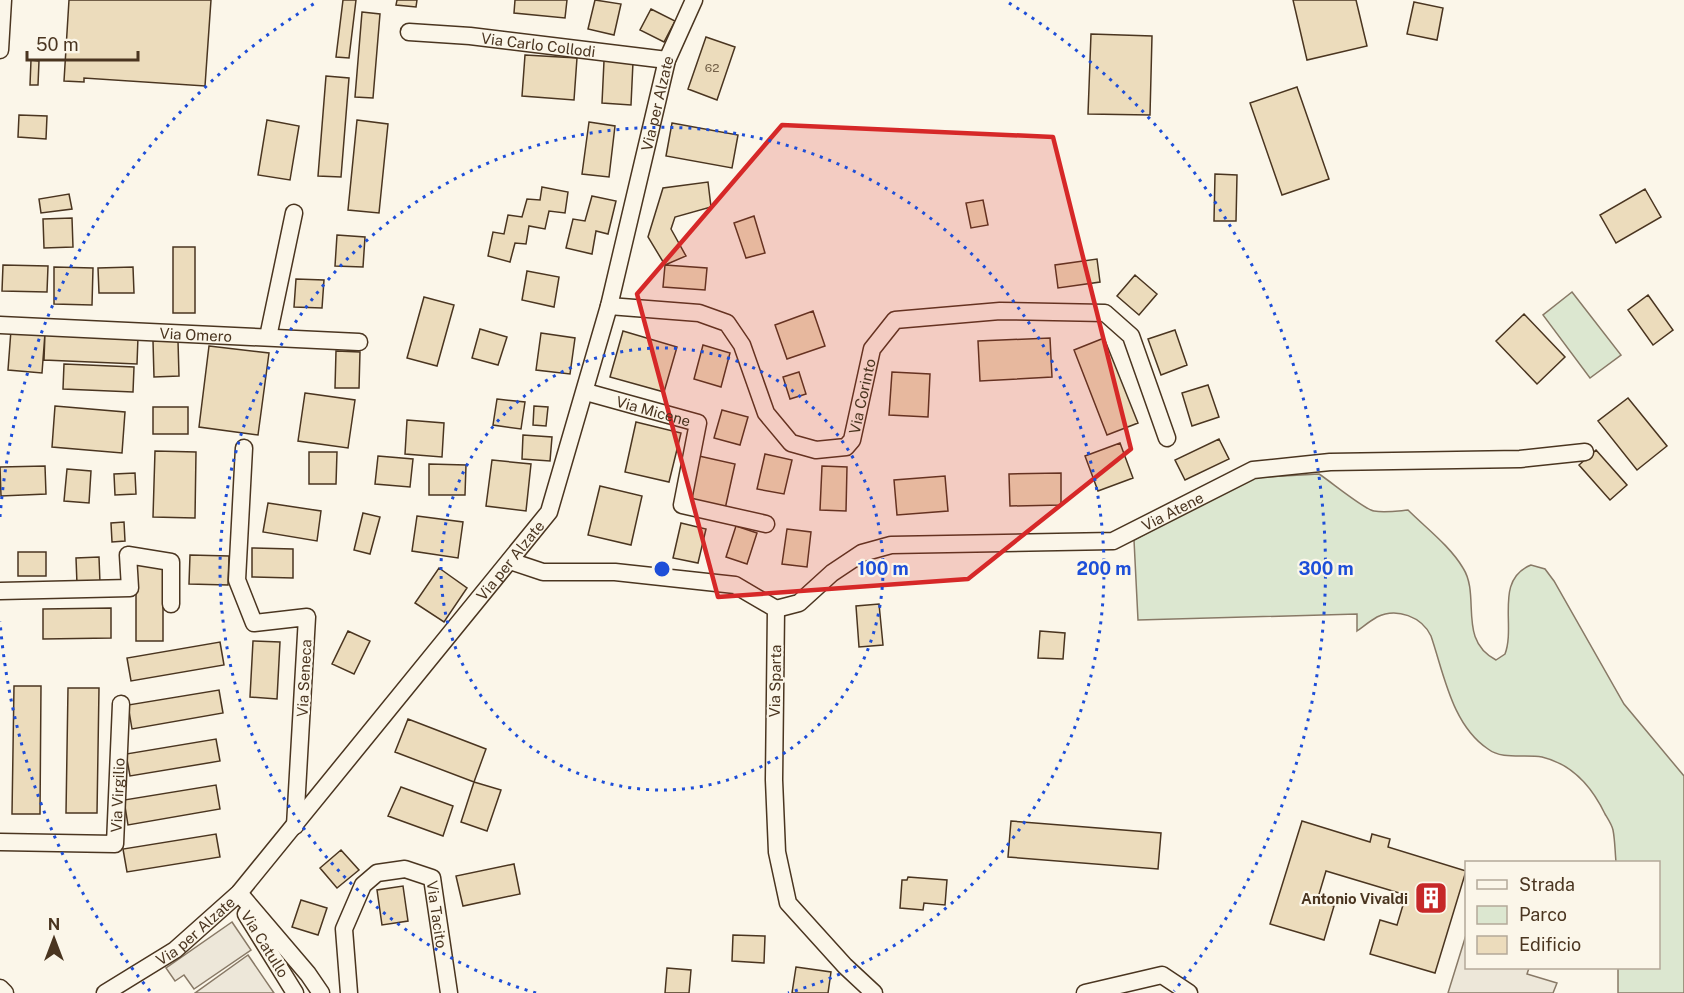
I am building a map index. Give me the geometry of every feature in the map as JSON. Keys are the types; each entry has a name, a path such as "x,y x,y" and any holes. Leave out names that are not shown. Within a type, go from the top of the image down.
{"street":[{"path":"0,50 3,0"},
{"name":"Via per Alzate","path":"105,993 175,950 237,894 295,826 549,512 586,392 609,306 667,60 694,0"},
{"name":"Via Carlo Collodi","path":"409,32 470,36 667,60"},
{"path":"268,337 294,213"},
{"name":"Via Corinto","path":"609,306 699,314 727,322 742,345 766,413 791,442 816,450 846,447 852,440 872,349 895,320 1000,312 1105,314 1131,336 1167,438"},
{"name":"Via Omero","path":"0,325 359,342"},
{"name":"Via Micene","path":"586,392 698,423 682,505 766,524"},
{"name":"Via Seneca","path":"244,448 237,580 254,623 307,617 295,826"},
{"name":"Via Atene","path":"776,609 799,603 832,573 862,554 891,545 1113,541 1253,470 1330,462 1520,459 1585,452"},
{"path":"0,591 130,588 128,555 171,562 171,604"},
{"path":"510,561 543,572 615,572 735,585 776,609"},
{"name":"Via Sparta","path":"776,609 774,780 777,852 788,903 844,966 874,993"},
{"name":"Via Virgilio","path":"0,842 115,844 121,704"},
{"name":"Via Tacito","path":"349,993 344,929 363,885 377,873 405,869 432,878 449,993"},
{"path":"237,894 308,974 321,993"},
{"name":"Via Catullo","path":"237,894 295,993"},
{"path":"1085,993 1162,975 1189,993"},
{"path":"0,988 5,993"}],"highlighted area":[{"path":"782,125 1053,137 1131,449 968,579 718,597 637,294"}],"green space":[{"path":"1572,292 1621,355 1590,378 1543,315"},
{"path":"1319,474 1374,511 1408,510 1445,545 1463,568 1468,579 1473,629 1477,641 1484,651 1496,660 1505,654 1508,642 1508,604 1513,581 1520,572 1531,565 1545,569 1624,704 1684,776 1684,993 1618,993 1618,969 1660,969 1660,861 1616,861 1611,824 1587,786 1563,765 1542,757 1500,754 1488,749 1476,739 1466,727 1451,698 1431,636 1427,629 1415,619 1401,614 1385,614 1357,631 1357,614 1138,620 1134,540 1249,478"}],"shaded area":[{"path":"232,922 251,950 194,989 184,975 175,981 166,968"},
{"path":"1465,938 1465,969 1529,969 1527,974 1557,983 1553,993 1448,993"},
{"path":"248,955 274,993 195,993"}],"building":[{"path":"69,0 211,0 205,86 84,78 84,82 64,81"},
{"path":"343,0 356,0 349,58 336,57"},
{"path":"397,0 417,0 416,7 396,5"},
{"path":"515,0 567,0 565,18 514,13"},
{"path":"595,0 621,4 614,35 588,29"},
{"path":"1293,0 1356,0 1367,46 1307,60"},
{"path":"1414,2 1443,8 1437,40 1407,34"},
{"path":"651,9 675,21 664,42 640,30"},
{"path":"362,12 380,14 373,98 355,97"},
{"path":"1091,34 1152,36 1150,115 1088,114"},
{"path":"706,37 735,47 717,100 688,89"},
{"path":"525,55 577,58 574,100 522,96"},
{"path":"31,60 39,61 38,85 30,85"},
{"path":"604,61 633,62 631,105 602,103"},
{"path":"326,76 349,78 341,177 318,176"},
{"path":"1297,87 1329,179 1282,195 1250,103"},
{"path":"19,115 47,116 46,139 18,137"},
{"path":"267,120 299,126 290,180 258,175"},
{"path":"357,120 388,124 379,213 348,210"},
{"path":"589,122 615,126 609,177 582,174"},
{"path":"672,123 738,135 732,168 666,156"},
{"path":"1215,174 1237,175 1236,221 1214,221"},
{"path":"708,182 711,207 675,217 671,229 686,256 665,265 648,237 663,188"},
{"path":"542,187 568,192 565,213 549,211 545,229 529,226 526,244 515,243 510,262 488,256 493,232 504,234 508,215 522,217 527,199 540,200"},
{"path":"1645,189 1661,217 1616,243 1600,215"},
{"path":"69,194 72,209 41,213 39,199"},
{"path":"592,196 616,201 608,234 596,231 592,254 566,248 573,219 585,221"},
{"path":"983,200 988,225 971,228 966,203"},
{"path":"754,216 765,253 746,258 734,223"},
{"path":"72,218 73,247 44,248 43,219"},
{"path":"337,235 365,237 363,267 335,266"},
{"path":"173,247 195,247 195,313 173,313"},
{"path":"1097,259 1100,282 1058,288 1055,265"},
{"path":"3,265 48,266 47,292 2,291"},
{"path":"665,265 707,268 705,290 663,287"},
{"path":"54,267 93,268 92,305 54,304"},
{"path":"133,267 134,293 99,293 98,268"},
{"path":"527,271 559,277 554,307 522,300"},
{"path":"1135,275 1157,294 1139,315 1117,296"},
{"path":"296,279 324,280 322,308 294,307"},
{"path":"1648,295 1673,330 1653,345 1628,310"},
{"path":"424,297 454,305 437,366 407,358"},
{"path":"813,311 825,346 787,359 775,325"},
{"path":"1524,314 1565,357 1537,384 1496,341"},
{"path":"480,329 507,337 498,365 472,358"},
{"path":"11,330 45,333 42,373 8,370"},
{"path":"1175,330 1187,365 1161,375 1148,339"},
{"path":"623,331 677,347 664,392 610,377"},
{"path":"45,333 138,337 137,364 44,360"},
{"path":"541,333 575,338 570,374 536,370"},
{"path":"1050,338 1052,377 980,381 978,341"},
{"path":"1104,338 1138,423 1107,435 1074,350"},
{"path":"153,341 178,341 179,376 154,377"},
{"path":"703,345 730,353 721,387 694,379"},
{"path":"209,346 269,353 258,435 199,427"},
{"path":"336,351 360,352 359,388 335,388"},
{"path":"64,364 134,367 133,392 63,389"},
{"path":"799,372 806,394 790,399 783,377"},
{"path":"892,372 930,374 928,417 889,415"},
{"path":"1208,385 1219,417 1192,426 1182,393"},
{"path":"305,393 355,400 348,448 298,441"},
{"path":"1628,398 1667,446 1637,470 1598,421"},
{"path":"497,399 525,402 521,429 493,425"},
{"path":"55,406 125,412 122,453 52,447"},
{"path":"534,406 548,407 546,426 533,425"},
{"path":"153,407 188,407 188,434 153,434"},
{"path":"722,410 748,417 740,445 714,438"},
{"path":"407,420 444,423 442,457 405,454"},
{"path":"636,422 681,433 669,482 625,472"},
{"path":"523,435 552,437 550,461 522,459"},
{"path":"1219,439 1229,459 1185,480 1175,460"},
{"path":"1120,443 1133,478 1098,491 1085,456"},
{"path":"1596,450 1627,485 1610,500 1579,465"},
{"path":"155,451 196,452 195,518 153,517"},
{"path":"309,452 337,452 336,484 309,484"},
{"path":"765,454 792,460 784,494 757,489"},
{"path":"378,456 413,459 410,487 375,484"},
{"path":"699,456 735,464 725,509 689,501"},
{"path":"492,460 531,464 526,511 486,506"},
{"path":"429,464 466,465 465,495 429,495"},
{"path":"45,466 46,494 1,496 0,467"},
{"path":"822,466 847,467 846,511 820,510"},
{"path":"67,469 91,471 89,503 64,501"},
{"path":"135,473 136,494 115,495 114,474"},
{"path":"1061,473 1061,505 1010,506 1009,474"},
{"path":"945,476 948,511 897,515 894,480"},
{"path":"600,486 642,496 631,545 588,535"},
{"path":"268,503 321,511 317,541 263,532"},
{"path":"363,513 380,517 370,554 354,550"},
{"path":"417,516 463,522 458,558 412,551"},
{"path":"124,522 125,541 112,542 111,523"},
{"path":"681,523 706,529 698,563 673,558"},
{"path":"736,526 757,533 747,564 726,557"},
{"path":"787,529 811,532 807,567 782,564"},
{"path":"252,548 293,549 293,578 252,577"},
{"path":"18,552 46,552 46,576 18,576"},
{"path":"190,555 229,556 228,585 189,584"},
{"path":"99,557 100,583 77,584 76,558"},
{"path":"136,565 163,565 163,641 136,641"},
{"path":"439,568 467,588 444,622 415,603"},
{"path":"879,604 883,645 859,647 856,606"},
{"path":"111,608 111,638 43,639 43,609"},
{"path":"348,631 370,641 354,674 332,664"},
{"path":"1040,631 1065,633 1063,659 1038,658"},
{"path":"253,641 280,642 277,699 250,697"},
{"path":"220,642 224,665 131,681 127,658"},
{"path":"14,686 41,686 40,814 12,814"},
{"path":"68,688 99,688 97,813 66,813"},
{"path":"219,690 223,713 132,729 128,705"},
{"path":"408,719 486,749 474,782 395,752"},
{"path":"216,739 220,761 130,776 126,754"},
{"path":"474,782 501,790 487,831 461,822"},
{"path":"216,785 220,809 128,825 124,800"},
{"path":"401,787 453,806 443,836 388,816"},
{"path":"1011,821 1161,833 1158,869 1008,857"},
{"name":"Antonio Vivaldi","path":"1302,821 1370,842 1372,834 1390,839 1388,847 1465,871 1435,973 1370,954 1380,920 1397,925 1406,895 1326,871 1317,901 1334,906 1324,940 1270,924"},
{"path":"216,834 220,857 127,872 123,849"},
{"path":"341,850 359,870 337,888 320,868"},
{"path":"514,864 520,894 463,906 456,876"},
{"path":"908,877 947,880 945,905 924,903 923,910 900,908 902,880 907,880"},
{"path":"403,886 408,921 382,925 377,890"},
{"path":"301,900 327,908 318,935 292,927"},
{"path":"733,935 765,936 764,963 732,961"},
{"path":"796,967 831,972 828,993 792,993"},
{"path":"667,968 691,970 689,993 665,993"}],"place":[{"name":"Antonio Vivaldi","path":"1431,898"}]}
